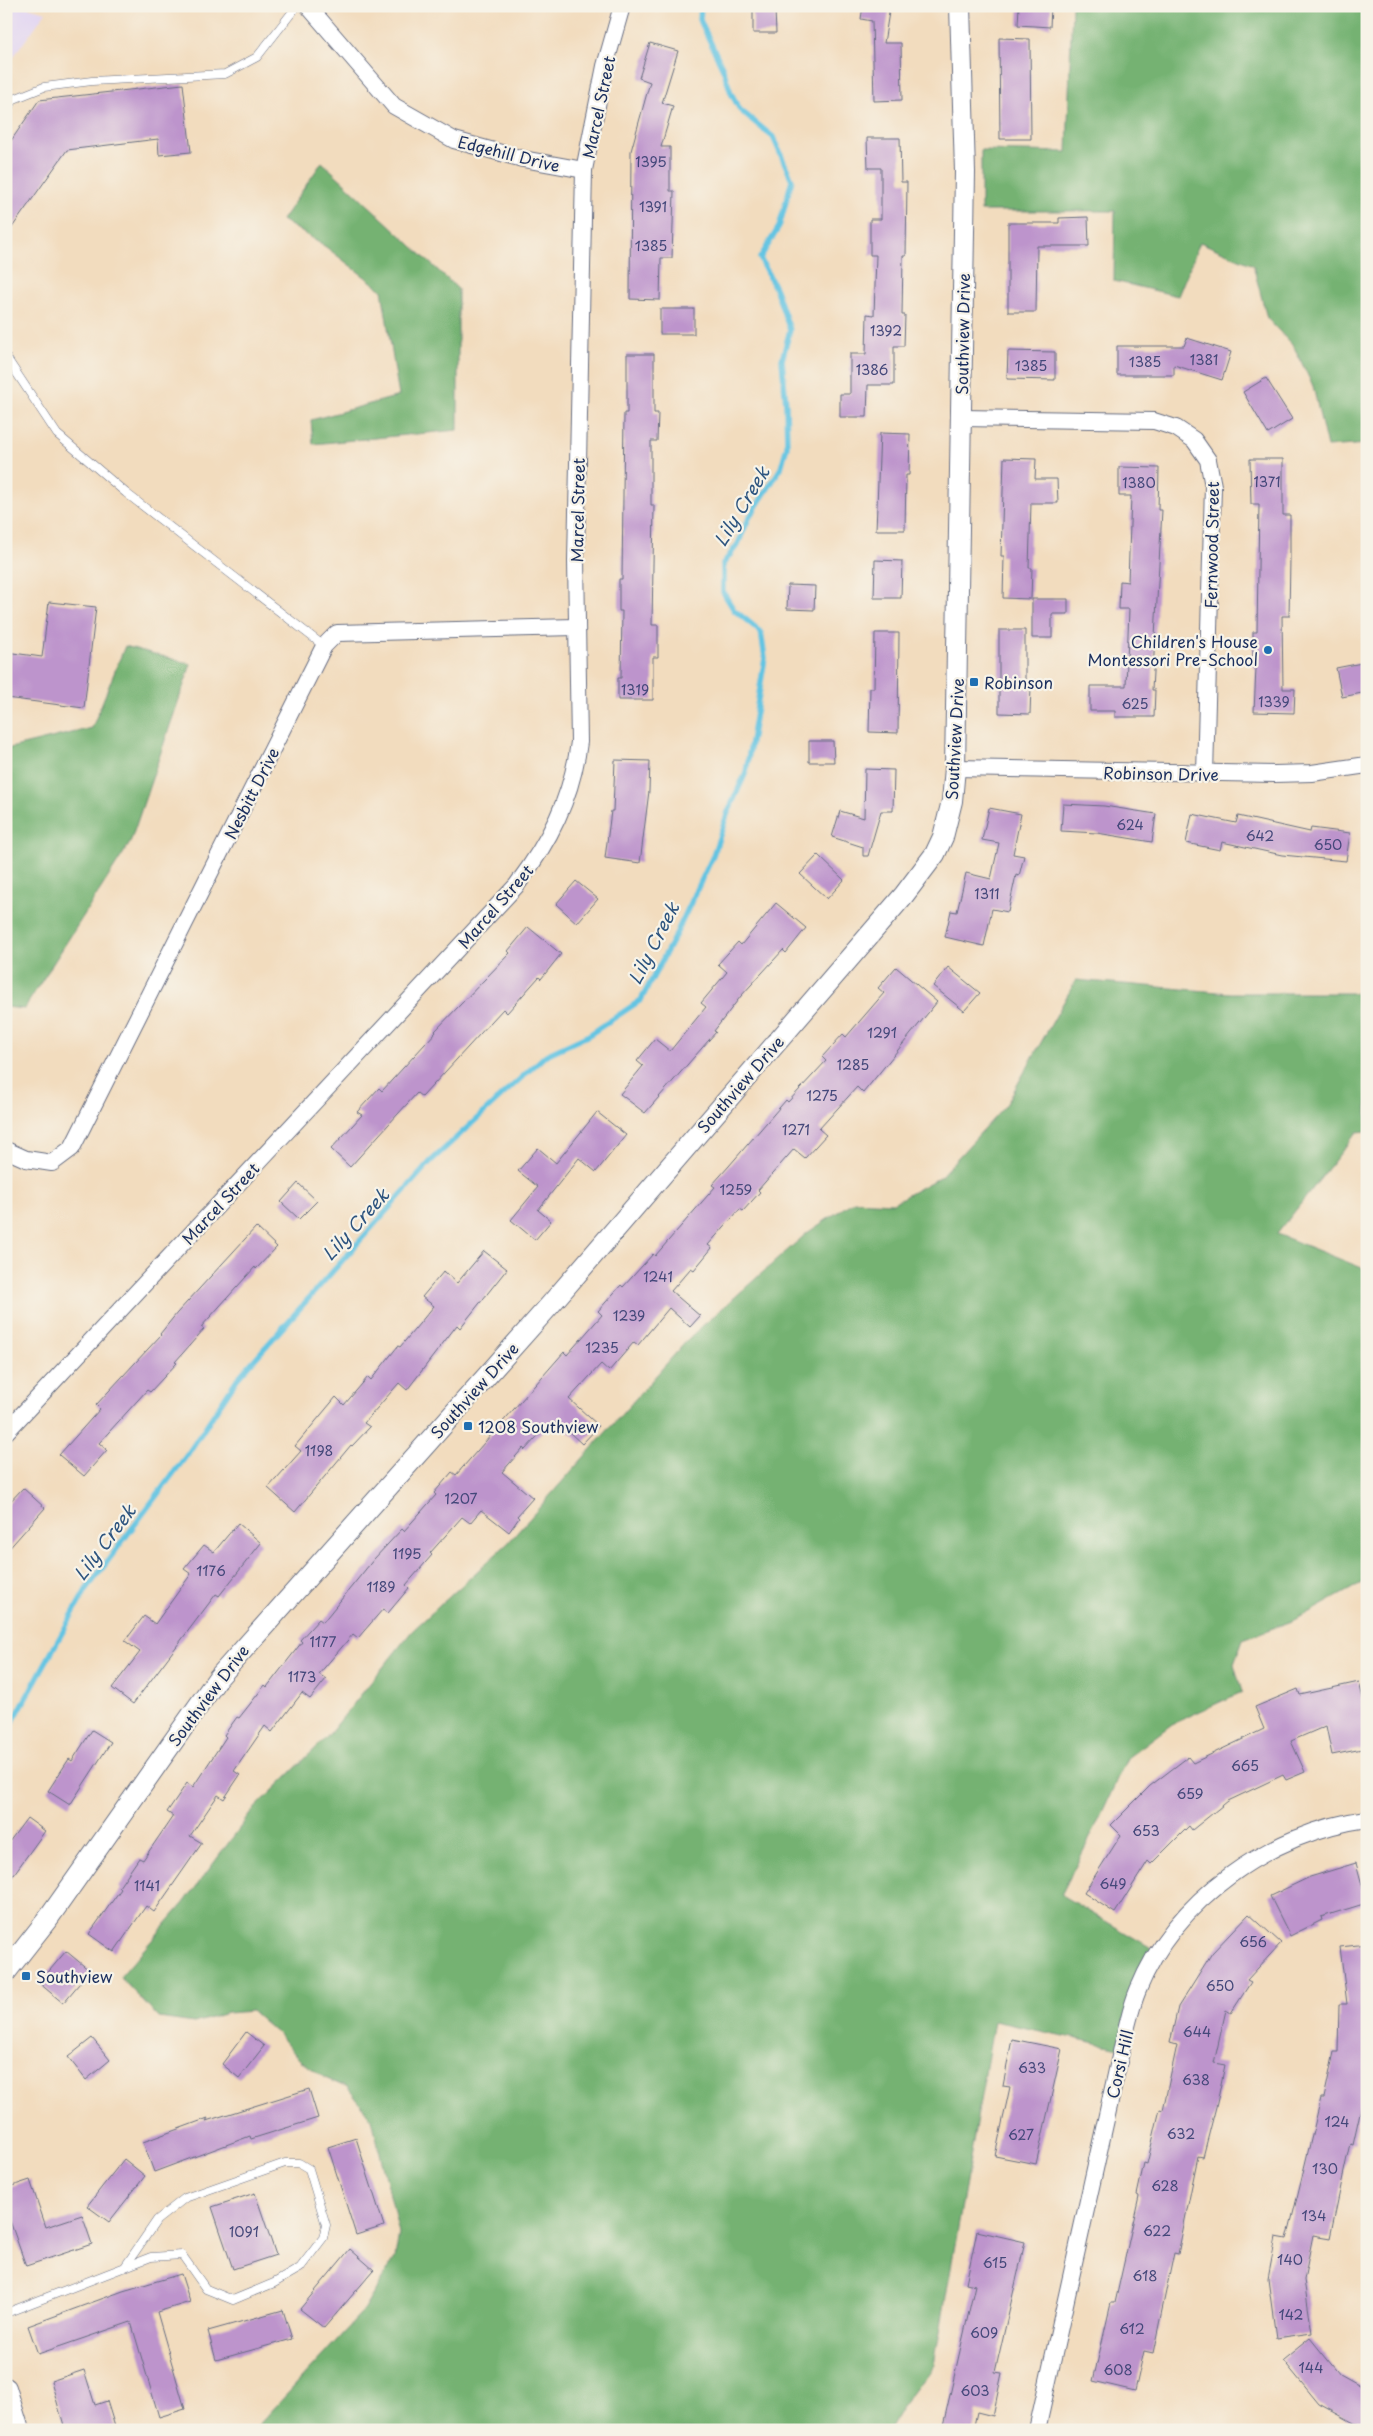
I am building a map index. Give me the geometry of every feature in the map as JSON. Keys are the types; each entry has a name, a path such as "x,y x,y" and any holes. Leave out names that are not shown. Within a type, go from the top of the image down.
{"street":[{"name":"Edgehill Drive","path":"308,6 394,106 454,140 523,159 584,170"},
{"name":"Marcel Street","path":"6,1432 509,893 535,860 550,836 564,806 576,765 579,742 576,627 584,170 605,66 622,6"},
{"name":"Southview Drive","path":"6,1972 44,1924 218,1678 550,1304 925,869 943,837 952,801 955,768 965,172 960,6"},
{"name":"Fernwood Street","path":"961,418 1154,421 1187,434 1200,447 1208,460 1213,486 1205,774"},
{"name":"Nesbitt Drive","path":"6,1150 26,1159 52,1163 72,1148 324,646 337,633 576,627"},
{"name":"Robinson Drive","path":"955,768 1205,774 1312,773 1367,765"},
{"name":"Corsi Hill","path":"1037,2430 1125,2034 1139,1988 1149,1968 1173,1931 1194,1908 1211,1891 1242,1868 1280,1845 1301,1836 1342,1823 1367,1819"},
{"path":"6,2388 19,2430"}],"lane":[{"path":"6,111 14,99 44,87 92,81 225,74 257,57 297,6"},
{"path":"6,356 57,434 126,493 324,646"},
{"path":"6,2313 124,2268 151,2257 182,2255 206,2289 233,2300 274,2283 300,2268 323,2238 326,2225 309,2169 299,2164 285,2163 185,2198 157,2220 124,2268"}],"shaded area":[{"path":"6,6 24,6 46,12 6,67"}],"green space":[{"path":"1072,6 1367,6 1367,444 1327,447 1313,386 1294,347 1267,318 1253,265 1200,242 1178,296 1114,281 1115,211 981,211 981,150 1067,152"},
{"path":"322,162 458,289 458,430 313,444 311,420 399,396 382,290 326,247 282,220"},
{"path":"125,646 191,664 130,843 24,1009 6,1007 6,749 92,728"},
{"path":"1076,980 1230,993 1367,993 1367,1131 1357,1132 1277,1234 1367,1270 1367,1580 1295,1620 1243,1639 1234,1664 1242,1692 1172,1724 1127,1758 1095,1828 1061,1895 1160,1953 1124,2049 994,2021 934,2365 902,2407 889,2430 254,2430 361,2314 395,2258 399,2233 372,2119 348,2088 325,2078 300,2060 277,2033 252,2011 227,2013 194,2023 159,2018 120,1977 184,1903 253,1810 327,1737 412,1631 508,1543 690,1337 807,1233 854,1201 893,1203 940,1177 1006,1105"}],"building":[{"path":"863,6 890,6 884,43 901,43 902,100 874,101 872,21 861,19"},
{"path":"1019,6 1051,6 1050,27 1018,25"},
{"path":"753,10 775,10 776,33 753,33"},
{"path":"999,38 1030,39 1031,139 1000,139"},
{"path":"650,43 678,51 662,103 673,106 661,147 670,147 670,191 674,191 672,258 661,258 660,300 630,299 631,151 650,82 639,78"},
{"path":"183,84 191,152 159,155 158,139 67,150 6,236 6,148 39,100"},
{"path":"867,138 900,138 901,182 907,182 906,256 903,256 902,315 905,315 904,346 894,346 894,385 868,385 867,417 840,417 840,394 850,394 850,354 866,354 867,314 874,315 876,255 870,255 870,219 881,219 881,168 868,168"},
{"path":"1088,217 1089,246 1037,246 1036,312 1008,312 1008,223 1059,223 1059,218"},
{"path":"660,309 694,309 694,334 660,334"},
{"path":"1187,338 1231,352 1222,380 1174,365 1174,375 1117,375 1117,346 1184,346"},
{"path":"1008,351 1055,352 1055,380 1007,379"},
{"path":"627,354 654,354 654,413 658,413 657,441 651,441 651,505 654,505 652,625 658,625 658,657 653,657 653,700 618,700 618,678 621,678 622,611 619,611 619,579 622,579 624,413 627,413"},
{"path":"1266,378 1292,419 1268,434 1243,392"},
{"path":"880,433 910,434 909,475 906,475 905,530 876,530"},
{"path":"1004,458 1036,459 1035,479 1057,479 1058,503 1031,503 1029,568 1032,568 1031,599 1003,598 1004,556 1001,556"},
{"path":"1250,459 1283,459 1283,515 1290,515 1290,559 1289,616 1282,616 1283,689 1295,689 1294,713 1254,712 1256,668 1253,668 1253,632 1257,632 1259,504 1251,504"},
{"path":"1119,467 1159,468 1158,510 1162,510 1152,690 1155,690 1154,717 1115,717 1115,711 1090,711 1090,686 1126,686 1129,609 1119,609 1120,581 1128,582 1131,496 1119,496"},
{"path":"875,560 902,561 901,598 874,598"},
{"path":"788,585 815,586 814,610 787,609"},
{"path":"1032,599 1068,599 1068,614 1052,614 1052,638 1032,638"},
{"path":"49,602 96,607 84,708 6,698 6,652 42,657"},
{"path":"999,630 1025,630 1025,687 1031,687 1030,714 999,713"},
{"path":"875,633 899,633 898,733 869,732 870,688 874,688"},
{"path":"1367,662 1367,692 1342,697 1336,668"},
{"path":"809,741 833,741 834,762 809,762"},
{"path":"615,760 650,761 649,791 640,863 605,858 611,811 613,811"},
{"path":"865,769 894,770 893,811 881,811 868,856 863,856 863,847 832,837 840,811 864,818"},
{"path":"1063,804 1104,806 1156,814 1152,842 1097,833 1061,831"},
{"path":"989,808 1021,814 1013,854 1024,856 1019,876 1016,875 1008,912 992,909 984,946 945,937 951,911 957,912 966,873 991,879 999,843 982,840"},
{"path":"1192,814 1236,823 1238,816 1310,832 1311,828 1350,833 1346,861 1282,855 1222,842 1220,850 1186,843"},
{"path":"818,855 844,880 827,899 800,874"},
{"path":"576,881 598,899 577,923 556,904"},
{"path":"776,903 806,928 786,953 783,950 741,996 714,1031 716,1032 645,1113 620,1094 643,1066 637,1061 655,1039 670,1051 706,1007 701,1003 727,972 718,964 738,942 741,945"},
{"path":"528,927 561,954 541,979 539,977 507,1013 503,1009 422,1097 417,1093 350,1167 331,1149 362,1115 357,1112 379,1088 382,1091 435,1031 510,953 508,951"},
{"path":"896,967 937,1002 863,1093 857,1087 819,1129 826,1135 805,1158 794,1149 758,1190 760,1192 743,1211 740,1209 708,1245 712,1248 694,1270 691,1268 671,1291 700,1316 690,1327 669,1308 638,1345 634,1342 609,1371 601,1364 569,1399 599,1426 582,1444 557,1421 548,1431 545,1428 525,1450 523,1448 502,1472 533,1498 517,1516 519,1518 509,1532 481,1510 470,1523 462,1517 430,1553 432,1555 406,1585 409,1588 388,1613 383,1609 358,1638 353,1634 319,1674 326,1679 310,1699 302,1693 272,1732 265,1726 234,1771 240,1775 224,1799 218,1795 190,1836 202,1843 154,1912 146,1906 114,1952 89,1934 121,1889 119,1887 139,1858 143,1860 173,1816 167,1812 187,1783 193,1787 237,1717 239,1718 265,1685 267,1687 302,1642 300,1640 319,1619 323,1622 374,1559 402,1529 404,1531 436,1495 434,1493 452,1472 456,1475 564,1352 567,1355 602,1315 598,1311 621,1285 623,1287 653,1254 655,1256 715,1187 712,1185 786,1100 788,1102 826,1061 822,1057 843,1034 846,1037 884,993 878,988"},
{"path":"948,967 980,993 964,1011 933,986"},
{"path":"597,1112 626,1135 596,1172 579,1158 538,1210 551,1221 535,1240 511,1220 538,1187 518,1171 538,1148 556,1163"},
{"path":"298,1183 317,1201 299,1219 281,1202"},
{"path":"256,1227 277,1247 256,1269 255,1267 201,1327 204,1329 175,1362 177,1363 150,1392 147,1390 99,1443 107,1450 84,1476 59,1455 100,1409 96,1405 161,1335 177,1313"},
{"path":"484,1251 507,1269 460,1328 457,1325 407,1390 399,1383 364,1423 370,1427 351,1445 295,1512 268,1488 301,1451 295,1446 336,1397 344,1405 368,1377 371,1380 398,1346 400,1347 434,1306 422,1297 444,1271 457,1283"},
{"path":"23,1488 45,1508 6,1552 6,1506"},
{"path":"238,1523 261,1543 219,1596 216,1594 133,1704 112,1688 140,1652 125,1641 144,1616 155,1624 191,1574 184,1569 204,1545 214,1552"},
{"path":"1359,1682 1367,1715 1367,1748 1332,1755 1326,1726 1291,1741 1305,1772 1286,1780 1283,1775 1228,1801 1192,1830 1189,1826 1151,1864 1148,1861 1115,1913 1084,1893 1121,1835 1111,1825 1150,1786 1188,1757 1193,1763 1264,1729 1255,1707 1298,1689 1300,1695"},
{"path":"92,1730 111,1742 70,1805 48,1791 69,1759 72,1761"},
{"path":"27,1818 45,1831 6,1885 6,1846"},
{"path":"1356,1863 1367,1903 1321,1917 1322,1920 1290,1936 1270,1896 1310,1877"},
{"path":"1249,1914 1281,1943 1247,1980 1251,1982 1231,2013 1226,2010 1214,2063 1225,2065 1217,2103 1203,2157 1198,2156 1178,2254 1174,2253 1153,2353 1144,2351 1135,2391 1093,2381 1111,2303 1115,2303 1139,2196 1137,2195 1144,2163 1147,2164 1160,2109 1163,2110 1177,2045 1170,2043 1178,2007 1212,1953"},
{"path":"1367,1944 1367,2081 1353,2144 1350,2143 1330,2238 1313,2235 1304,2280 1312,2333 1276,2338 1268,2279 1276,2237 1287,2239 1321,2098 1324,2098 1334,2052 1338,2052 1339,2004 1347,2004 1340,1947"},
{"path":"66,1951 90,1971 63,2003 39,1983"},
{"path":"246,2032 264,2046 239,2078 222,2064"},
{"path":"92,2038 110,2060 86,2080 68,2057"},
{"path":"1012,2039 1062,2049 1036,2164 995,2156 1010,2087 1003,2086"},
{"path":"309,2089 318,2118 251,2139 250,2136 154,2172 143,2142 208,2118 206,2121"},
{"path":"356,2138 384,2226 356,2235 328,2147"},
{"path":"124,2159 145,2176 109,2222 87,2206"},
{"path":"30,2180 46,2227 82,2215 92,2244 26,2266 10,2221 6,2222 6,2188"},
{"path":"255,2193 276,2255 233,2269 212,2207"},
{"path":"977,2231 1025,2242 995,2372 1002,2373 993,2416 977,2412 973,2430 942,2430 975,2285 966,2283"},
{"path":"350,2249 374,2270 324,2328 300,2309"},
{"path":"181,2274 190,2302 157,2312 185,2409 159,2417 131,2322 38,2354 28,2326 123,2291"},
{"path":"283,2310 292,2339 216,2360 208,2331"},
{"path":"1310,2338 1340,2375 1367,2390 1367,2430 1319,2404 1283,2360"},
{"path":"84,2370 95,2405 107,2401 116,2430 65,2430 51,2381"}],"waterway":[{"name":"Lily Creek","path":"6,1734 86,1590 187,1455 237,1379 430,1162 546,1055 589,1035 641,1000 677,932 712,858 728,812 746,772 765,658 761,632 734,610 723,592 723,564 738,544 749,518 781,468 787,446 782,360 790,330 776,290 760,258 779,227 792,180 773,137 740,110 731,93 723,69 700,20 701,6"}],"place":[{"name":"Children's House Montessori Pre-School","path":"1268,650"},
{"name":"Robinson","path":"974,682"},
{"name":"1208 Southview","path":"468,1426"},
{"name":"Southview","path":"26,1976"}]}
